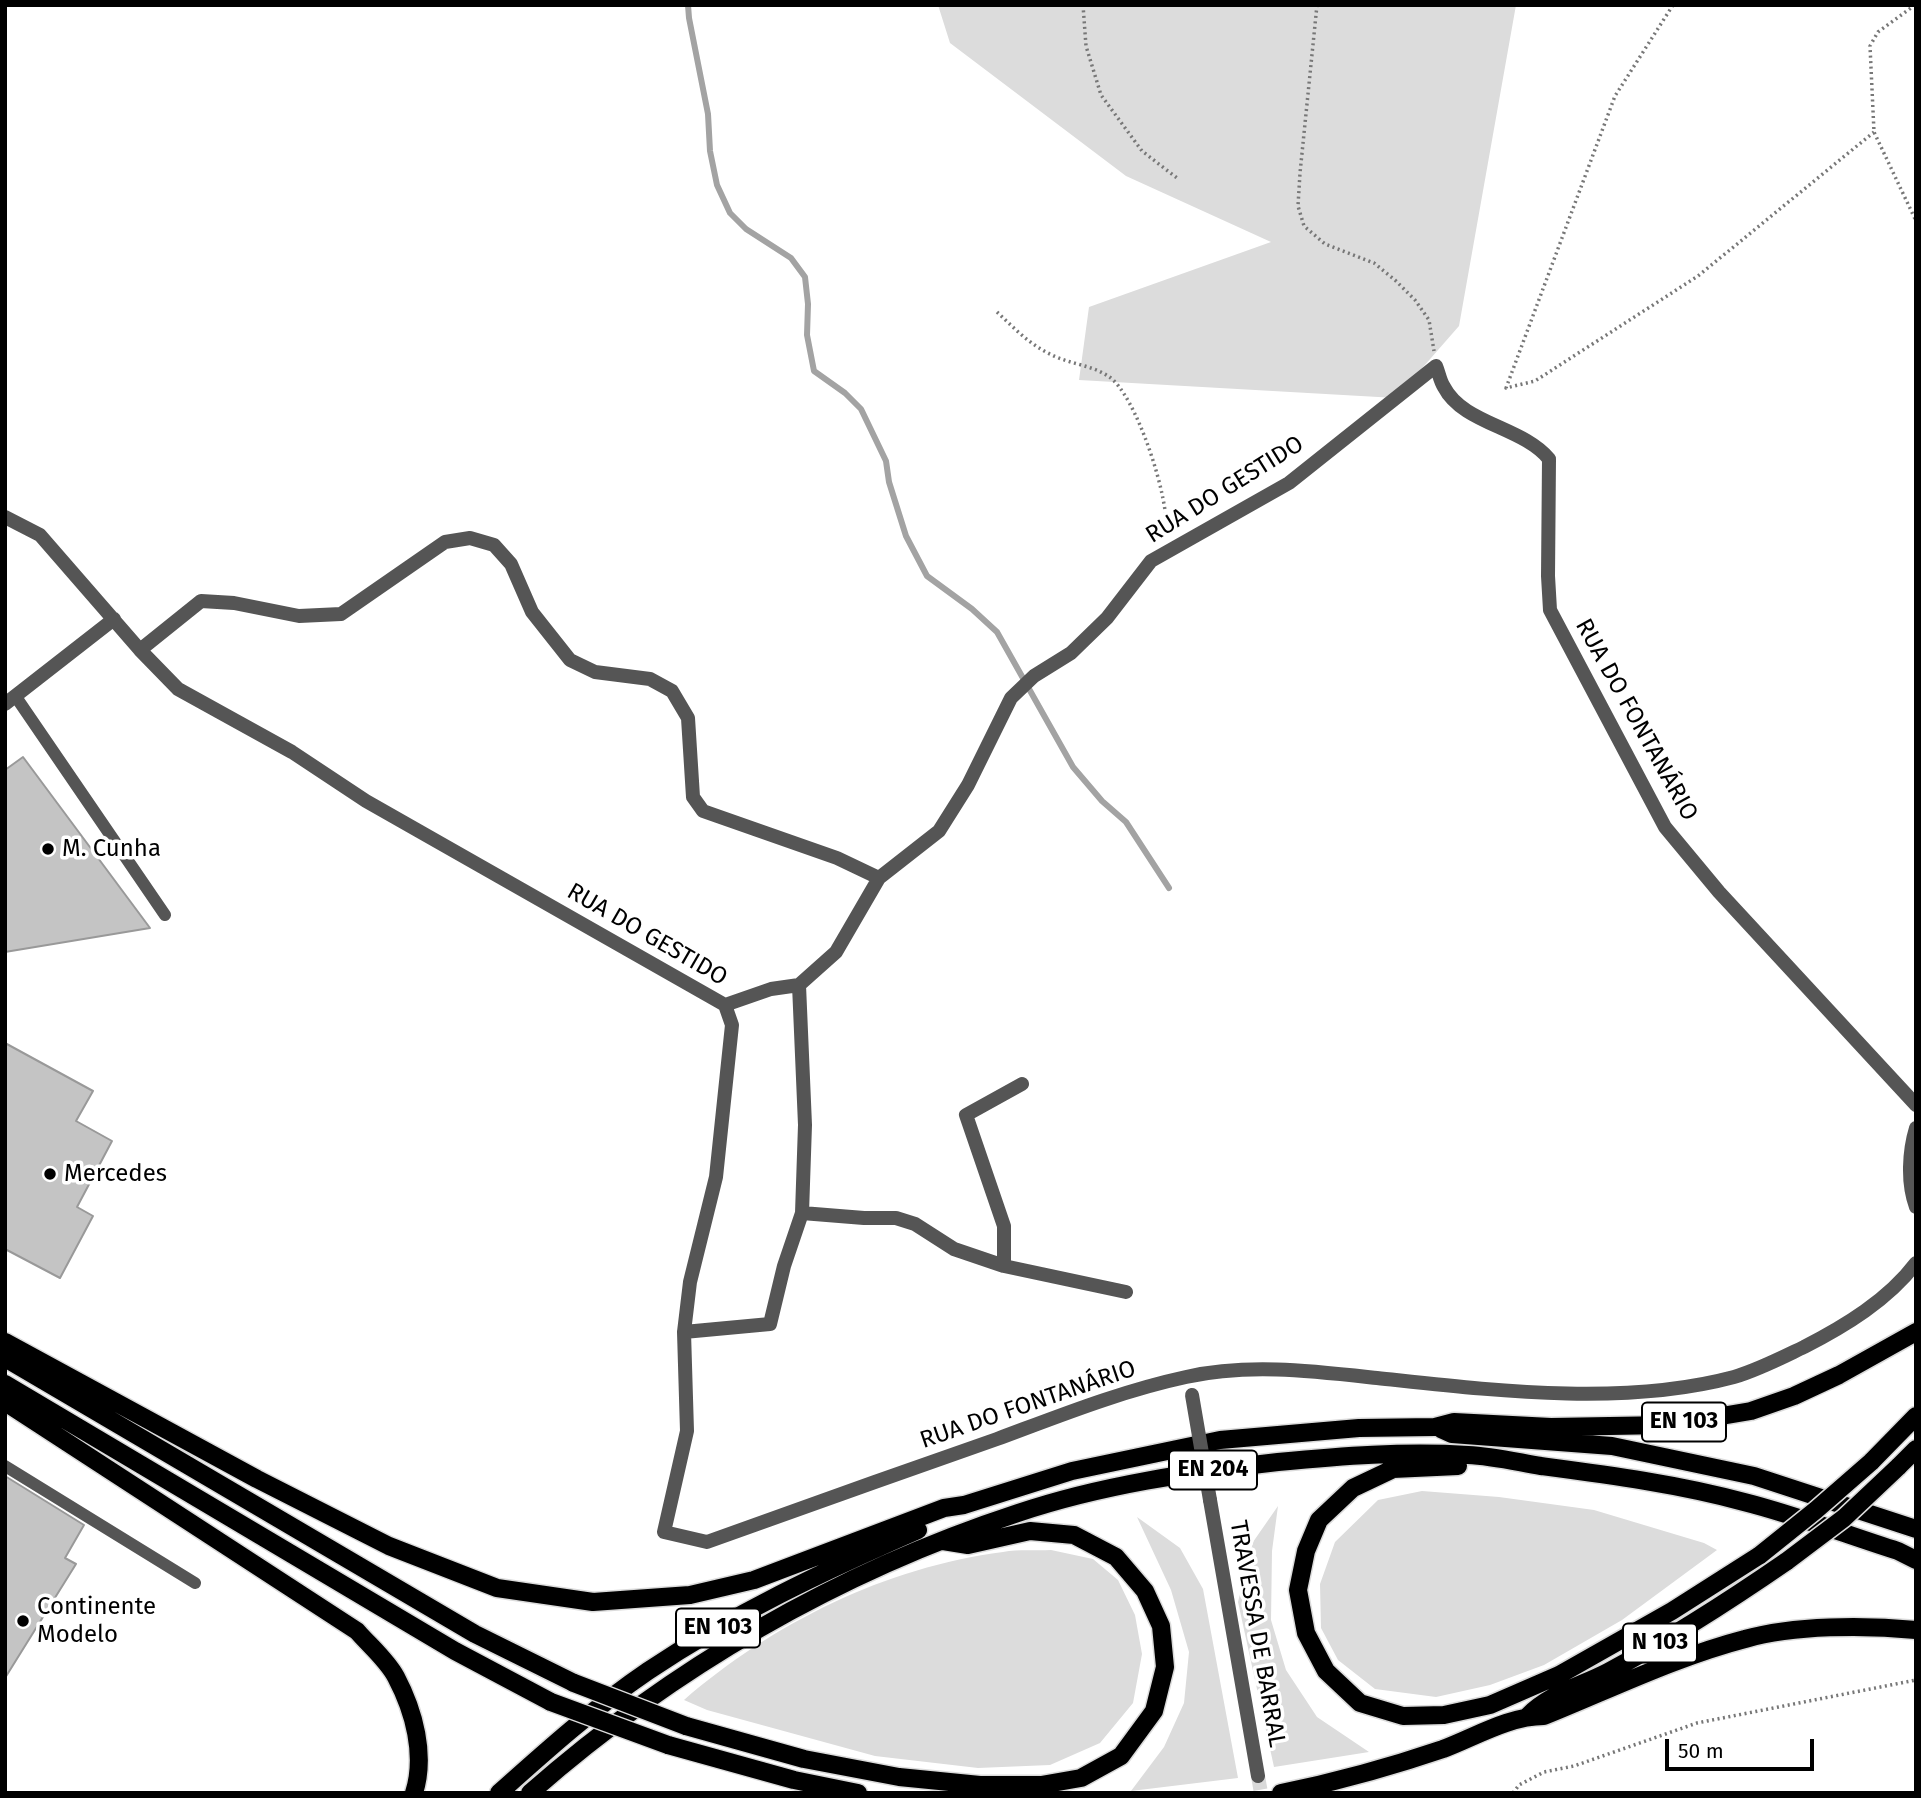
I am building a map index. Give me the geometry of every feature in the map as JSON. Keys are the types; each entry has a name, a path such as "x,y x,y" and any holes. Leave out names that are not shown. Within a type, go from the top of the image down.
{"main road":[{"name":"EN 103","path":"499,1793 558,1739 647,1672 737,1616 797,1584 948,1517 964,1505 1072,1471 1220,1440 1359,1428 1435,1427 1454,1422 1551,1427 1668,1425 1752,1411 1794,1396 1839,1375 1916,1332"},
{"path":"5,1342 257,1479 389,1546 497,1588 593,1602 690,1595 754,1580 944,1508 964,1505"},
{"path":"5,1358 475,1634 574,1683 686,1726 804,1759 899,1777 980,1784 1041,1785 1081,1778 1121,1756 1154,1711 1165,1667 1161,1626 1145,1591 1116,1557 1074,1535 1030,1531 968,1545 940,1541"},
{"path":"5,1384 455,1651 551,1702 668,1745 794,1780 858,1793"},
{"path":"5,1402 357,1631 395,1675 416,1724 418,1779 414,1793"},
{"path":"1495,1459 1467,1465 1393,1469 1353,1488 1319,1520 1306,1551 1298,1590 1306,1633 1326,1671 1360,1703 1403,1716 1444,1715 1490,1705 1559,1675 1672,1611 1759,1555 1871,1462 1916,1416"},
{"path":"1435,1427 1452,1434 1612,1447 1754,1476 1916,1529"},
{"name":"N 103","path":"1528,1716 1539,1704 1607,1673 1682,1631 1787,1561 1844,1518 1916,1449"},
{"name":"EN 204","path":"530,1793 577,1752 650,1697 746,1635 832,1589 940,1541 1032,1509 1194,1473 1359,1454 1472,1455 1630,1478 1744,1502 1916,1560"},
{"path":"1281,1793 1334,1783 1443,1748 1528,1716 1544,1716 1697,1654 1748,1638 1805,1630 1863,1627 1916,1630"}],"street":[{"name":"RUA DO GESTIDO","path":"5,517 40,535 139,650 178,689 292,752 366,801 725,1005 771,989 799,985 836,952 879,878 939,831 968,785 1011,698 1034,676 1072,653 1107,618 1152,561 1289,483 1436,366"},
{"name":"RUA DO FONTANÁRIO","path":"1436,366 1444,389 1461,407 1539,446 1549,458 1550,610 1665,827 1719,892 1916,1105"},
{"path":"139,650 201,601 234,603 299,616 341,614 445,542 470,538 494,545 511,564 532,612 570,660 595,672 650,679 672,691 688,718 693,797 703,811 837,858 879,878"},
{"path":"10,700 114,619"},
{"path":"684,1332 770,1324 784,1266 802,1213 805,1125 799,985"},
{"name":"RUA DO FONTANÁRIO","path":"725,1005 732,1025 716,1177 690,1282 684,1332 687,1431 664,1532 707,1542 1097,1403 1185,1377 1240,1368 1359,1376 1477,1389 1606,1394 1734,1377 1768,1365 1846,1323 1902,1281 1916,1263"},
{"path":"1004,1265 1004,1226 966,1115 1021,1084"},
{"path":"1916,1128 1911,1144 1913,1198 1916,1207"},
{"path":"802,1213 896,1218 915,1224 954,1250 1004,1265 1126,1292"},
{"name":"TRAVESSA DE BARRAL","path":"1185,1377 1192,1395 1258,1776"}],"lane":[{"path":"10,700 165,915"},
{"path":"5,1466 195,1583"}],"path":[{"path":"1083,5 1086,46 1101,95 1142,151 1178,178"},
{"path":"1317,5 1298,206 1304,226 1325,244 1374,263 1415,300 1429,320 1436,366"},
{"path":"1673,5 1615,96 1506,388 1535,380 1698,276 1874,132"},
{"path":"1915,5 1878,32 1870,46 1874,132 1916,221"},
{"path":"997,312 1030,343 1054,356 1111,377 1124,396 1139,422 1161,487 1167,527 1163,555"},
{"path":"1513,1793 1519,1785 1544,1772 1574,1766 1697,1723 1916,1680"}],"shaded area":[{"path":"938,5 1516,5 1459,326 1396,398 1079,380 1089,307 1271,242 1126,176 950,43"},
{"path":"1422,1491 1499,1497 1594,1510 1704,1543 1717,1550 1622,1620 1544,1665 1490,1685 1436,1697 1375,1689 1338,1660 1321,1628 1320,1584 1335,1542 1378,1500"},
{"path":"1278,1506 1272,1551 1271,1620 1286,1670 1317,1717 1369,1752 1274,1767 1238,1602 1253,1542"},
{"path":"1137,1517 1180,1548 1203,1589 1238,1778 1131,1791 1164,1747 1184,1703 1189,1652 1171,1590"},
{"path":"1051,1550 1093,1559 1118,1580 1135,1615 1142,1654 1133,1703 1100,1743 1050,1765 978,1768 875,1756 707,1710 684,1700 718,1672 793,1623 874,1585 959,1560 1009,1551"}],"building":[{"name":"M. Cunha","path":"23,757 150,928 5,952 5,770"},
{"name":"Mercedes","path":"5,1043 93,1091 76,1121 112,1141 77,1207 93,1216 60,1278 5,1249"},
{"name":"Continente Modelo","path":"5,1476 84,1525 65,1558 76,1564 5,1678"}],"waterway":[{"path":"688,5 708,114 710,151 717,185 730,213 746,229 791,258 805,277 807,335 814,371 845,393 861,409 886,461 889,482 906,536 927,576 972,609 997,632 1073,767 1102,801 1126,822 1169,888"}],"tunnel":[{"path":"1258,1776 1261,1793"}],"place":[{"name":"M. Cunha","path":"48,849"},
{"name":"Mercedes","path":"50,1174"},
{"name":"Continente Modelo","path":"23,1621"}]}
